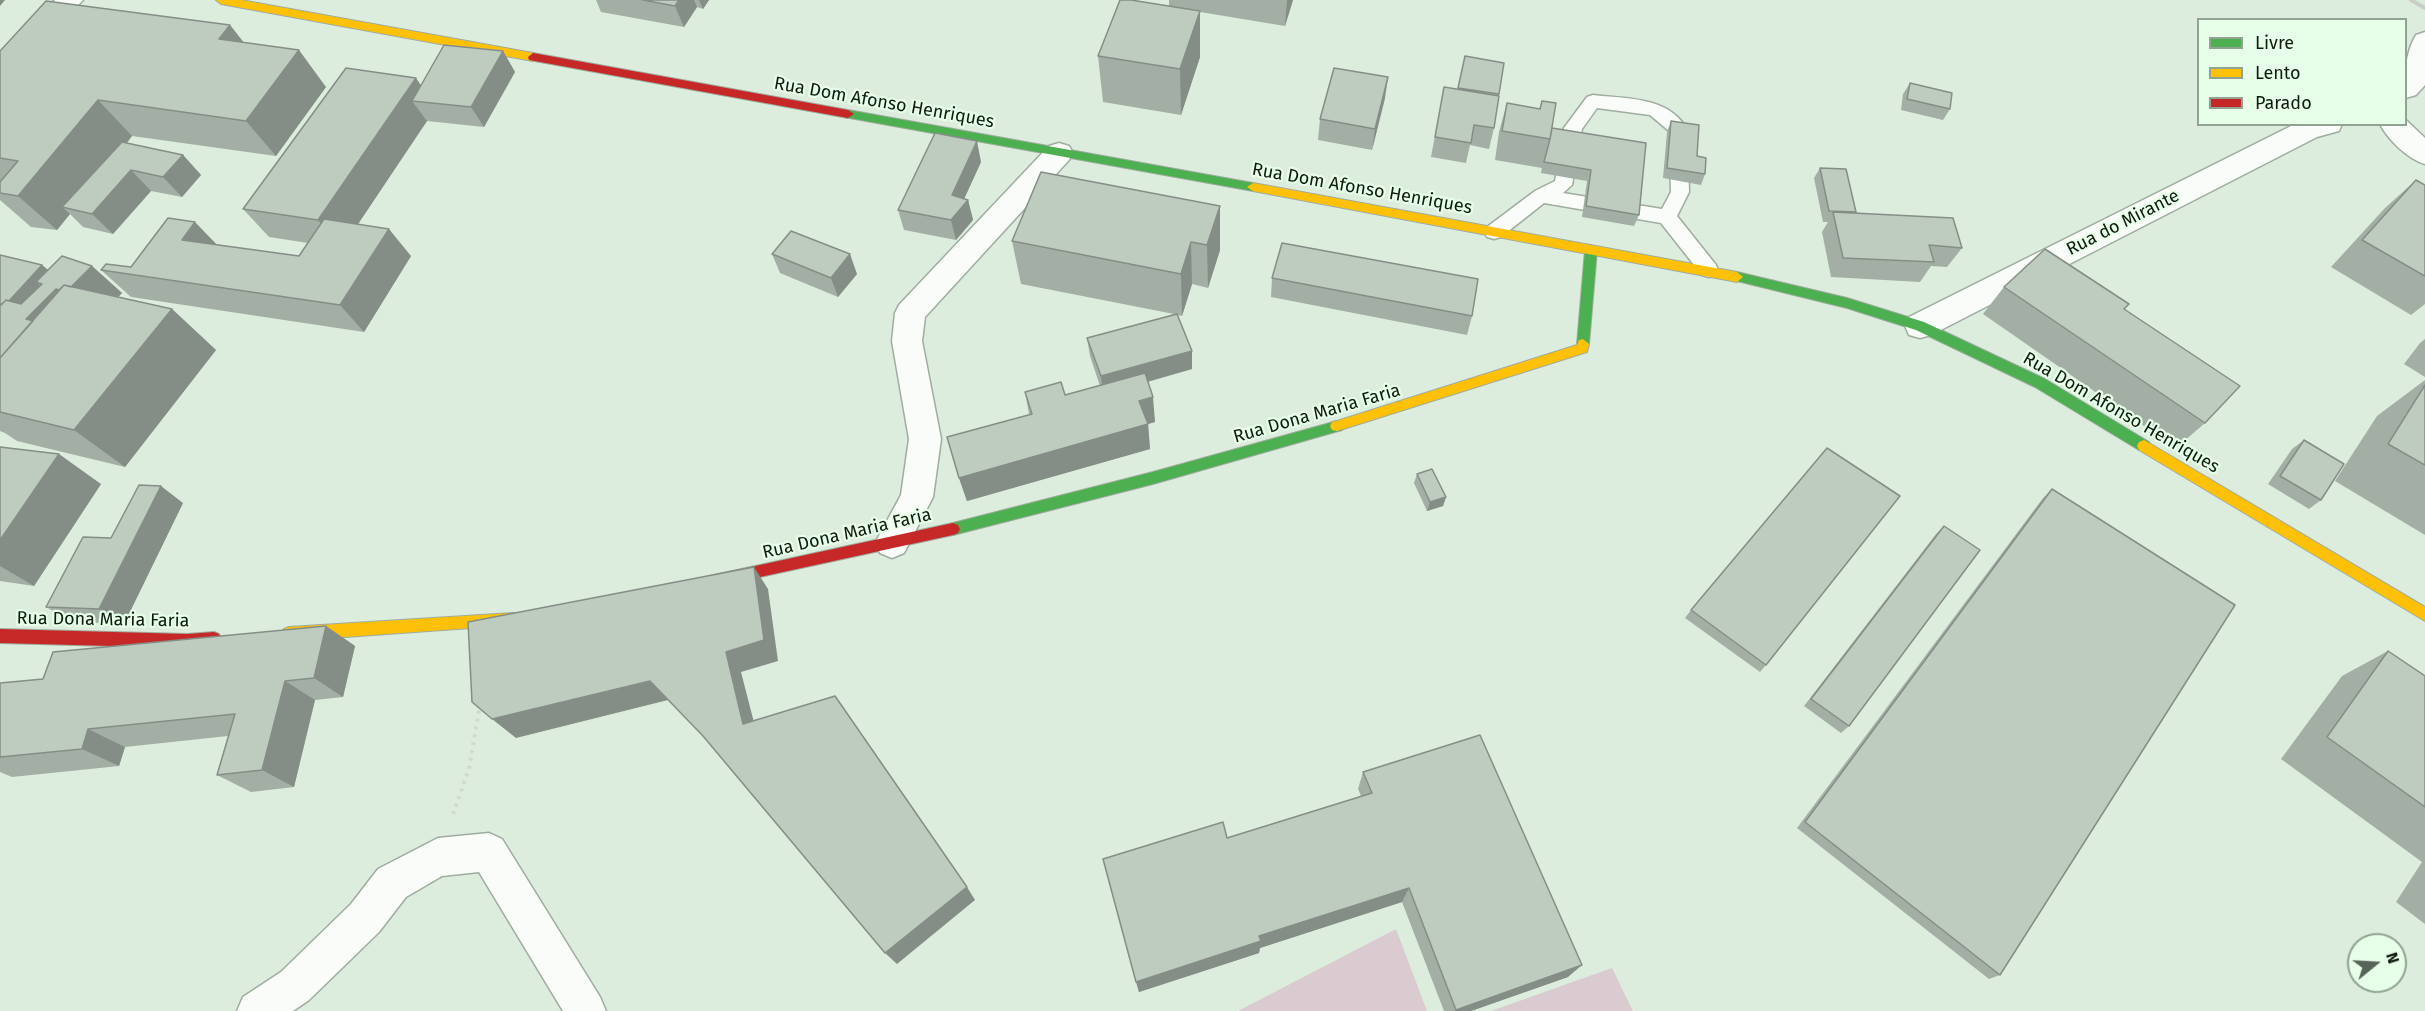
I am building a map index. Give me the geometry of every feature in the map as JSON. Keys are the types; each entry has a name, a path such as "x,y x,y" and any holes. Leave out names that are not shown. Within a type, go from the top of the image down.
{"main road":[{"name":"Rua Dom Afonso Henriques","path":"220,0 1709,270 1847,303 1920,326 2040,383 2425,615"},
{"name":"Rua Dona Maria Faria","path":"705,583 892,543 1226,459 1425,401 1583,348 1591,250"},
{"path":"270,636 525,618"},
{"name":"Rua Dona Maria Faria","path":"0,636 187,641 223,639"}],"street":[{"path":"0,70 70,0"},
{"path":"2407,87 2414,81 2425,41"},
{"name":"Rua do Mirante","path":"1920,326 2308,130 2322,126"},
{"path":"2395,126 2425,154"},
{"path":"892,543 917,497 925,440 908,341 910,313 1059,153"},
{"path":"257,1011 295,986 365,918 392,883 438,857 489,852 586,1011"}],"lane":[{"path":"1494,232 1541,196 1563,185 1573,128 1593,101 1655,110 1678,129 1680,192 1667,217"},
{"path":"1541,196 1667,217 1709,270"}],"path":[{"path":"438,857 469,769 480,702"}],"shaded area":[{"path":"1396,929 1427,1011 1238,1011"},
{"path":"1612,968 1633,1011 1491,1011"}],"building":[{"path":"643,0 679,0 675,6"},
{"path":"1120,0 1200,11 1180,69 1098,56"},
{"path":"46,1 230,25 219,39 299,50 246,121 98,100 18,196 0,193 0,182 18,161 0,158 0,51"},
{"path":"444,45 503,51 471,107 412,101"},
{"path":"1465,56 1504,63 1499,94 1458,88"},
{"path":"346,68 416,78 318,220 243,209"},
{"path":"1334,68 1388,77 1375,129 1320,119"},
{"path":"1910,83 1952,93 1950,109 1907,99"},
{"path":"1444,87 1499,96 1494,128 1474,125 1471,143 1435,137"},
{"path":"1542,101 1556,103 1550,139 1502,131 1507,103 1540,109"},
{"path":"1671,121 1699,125 1697,156 1706,158 1705,174 1667,168"},
{"path":"1552,128 1646,143 1639,215 1586,206 1591,170 1544,162"},
{"path":"935,133 977,141 952,195 968,200 951,220 898,210"},
{"path":"122,142 183,155 163,177 131,170 92,214 62,207"},
{"path":"1820,168 1846,169 1856,212 1829,211"},
{"path":"1041,172 1220,206 1207,245 1191,242 1181,274 1012,241"},
{"path":"2416,180 2425,185 2425,276 2362,240"},
{"path":"1833,212 1953,218 1962,248 1929,245 1934,262 1843,258"},
{"path":"168,218 195,222 182,240 299,256 324,219 389,229 340,305 101,270 106,264 131,267"},
{"path":"791,231 850,254 831,278 772,254"},
{"path":"1282,243 1478,279 1472,316 1272,278"},
{"path":"2045,249 2129,304 2124,309 2240,386 2205,423 2004,287"},
{"path":"0,255 42,265 9,301 6,300 2,304 0,304"},
{"path":"62,256 92,266 71,287 64,285 59,290 56,289 26,319 33,321 0,358 0,306 6,300 21,304 42,284 36,282"},
{"path":"64,285 172,309 74,430 0,412 0,358"},
{"path":"1177,314 1192,351 1101,376 1087,338"},
{"path":"1145,373 1153,397 1139,401 1148,424 959,478 947,437 1032,414 1025,392 1061,382 1065,395"},
{"path":"2425,385 2425,465 2388,444"},
{"path":"2304,440 2344,464 2321,500 2280,476"},
{"path":"0,447 59,454 0,540"},
{"path":"1827,448 1900,496 1766,665 1691,610"},
{"path":"1432,469 1446,497 1430,502 1417,474"},
{"path":"139,485 161,486 99,609 46,607 83,537 111,538"},
{"path":"2052,489 2235,605 2000,975 1805,822"},
{"path":"1944,526 1980,550 1849,726 1811,699"},
{"path":"754,567 764,640 726,652 743,724 835,696 967,887 885,953 703,736 650,681 492,719 472,702 468,622"},
{"path":"326,626 314,678 285,681 262,770 217,775 235,714 88,729 82,749 0,757 0,683 43,679 53,652"},
{"path":"2388,651 2425,676 2425,807 2327,737"},
{"path":"1480,735 1582,965 1456,1010 1409,888 1259,936 1261,941 1136,982 1103,859 1223,822 1227,838 1372,793 1363,772"}],"railway":[{"path":"2411,0 2425,8"}],"traffic: fast":[{"path":"848,114 1253,187"},
{"path":"1583,344 1591,250"},
{"path":"1737,277 1847,303 1920,326 2040,383 2144,446"},
{"path":"953,529 1153,478 1337,426"}],"traffic: slow":[{"path":"221,0 533,57"},
{"path":"1253,187 1737,277"},
{"path":"1337,426 1583,348 1583,344"},
{"path":"2144,446 2425,615"},
{"path":"289,634 513,619"}],"traffic: jam":[{"path":"533,57 848,114"},
{"path":"714,581 953,529"},
{"path":"0,636 187,641 214,639"}]}
